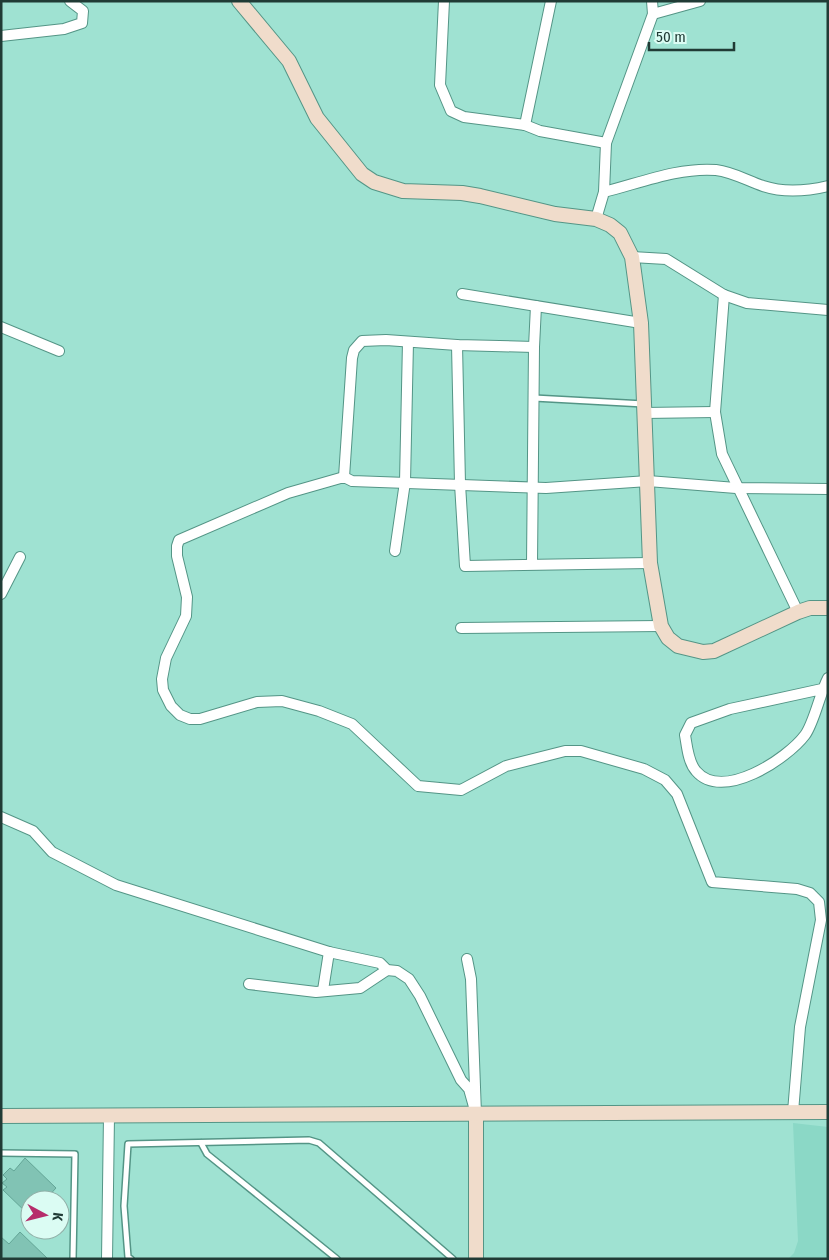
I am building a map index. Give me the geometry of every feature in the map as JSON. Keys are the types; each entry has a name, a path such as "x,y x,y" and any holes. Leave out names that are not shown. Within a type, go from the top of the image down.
{"street":[{"path":"1,36 64,29 82,23 83,11 70,1"},
{"path":"239,1 289,61 317,118 362,174 374,182 403,191 462,193 555,214 596,219 610,225 620,233 632,257 641,323 650,563 660,626 668,638 678,646 703,652 714,651 798,612 810,608 828,608"},
{"path":"444,1 440,85 451,111 464,117 525,125 540,131 606,143"},
{"path":"525,125 551,1"},
{"path":"596,219 604,192 606,143 653,14 652,1"},
{"path":"653,14 700,1"},
{"path":"604,192 687,171 704,169 733,174 782,190 828,186"},
{"path":"632,257 666,259 724,295 747,303 828,310"},
{"path":"462,294 641,323"},
{"path":"724,295 715,412 722,454 736,488 798,612"},
{"path":"532,564 536,306"},
{"path":"1,327 59,351"},
{"path":"344,477 354,350 357,345 368,340 457,346 534,347"},
{"path":"395,551 405,482 408,342"},
{"path":"457,346 460,484 465,566 650,563"},
{"path":"644,408 715,412"},
{"path":"793,1112 800,1027 821,920 819,902 810,893 797,889 712,882 676,794 665,780 644,770 581,751 573,751 506,766 461,790 418,786 352,724 319,711 282,701 257,702 200,719 190,719 180,715 171,706 163,690 162,679 166,658 186,616 187,597 176,546 180,540 288,493 344,477 352,481 534,487 648,481 736,488 828,489"},
{"path":"1,594 20,557"},
{"path":"461,628 660,626"},
{"path":"822,689 730,708 690,723 684,735 695,770 703,778 724,782 762,771 806,734 822,689 828,678"},
{"path":"1,817 33,831 52,852 116,885 329,952 380,963 387,970 397,971 409,979 420,996 461,1080 469,1089 476,1114"},
{"path":"323,990 329,952"},
{"path":"467,959 471,979 476,1114 476,1259"},
{"path":"249,984 316,992 360,988 387,970"},
{"path":"1,1116 828,1112"},
{"path":"107,1259 109,1116"}],"lane":[{"path":"534,398 644,408"},
{"path":"131,1259 128,1257 124,1206 128,1144 314,1141 453,1259"},
{"path":"201,1143 208,1154 337,1259"},
{"path":"1,1152 74,1154 73,1259"}],"shaded area":[{"path":"793,1123 828,1127 828,1259 788,1259 794,1253 798,1241"}],"building":[{"path":"25,1158 56,1188 54,1190 20,1190 20,1206 3,1190 7,1187 2,1183 7,1179 3,1175 10,1168 14,1171"},
{"path":"20,1232 20,1240 28,1240 48,1259 1,1259 1,1237 9,1244"}]}
